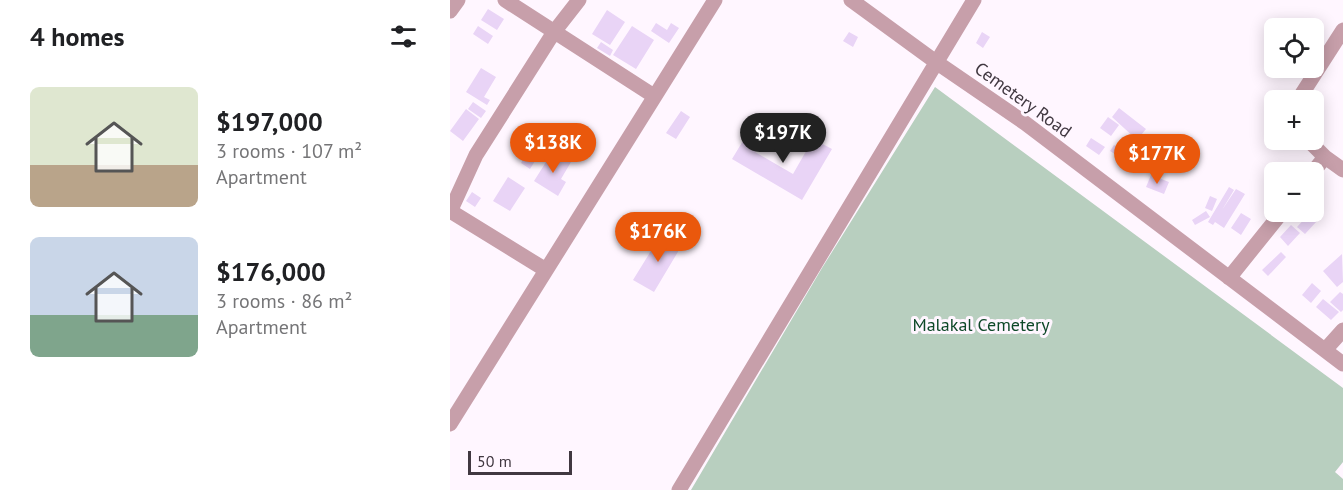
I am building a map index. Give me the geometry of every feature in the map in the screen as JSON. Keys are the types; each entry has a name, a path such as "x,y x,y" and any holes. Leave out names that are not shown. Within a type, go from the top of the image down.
{"street":[{"path":"450,11 458,0"},
{"path":"505,0 654,96"},
{"path":"546,270 450,212 476,155 554,32 579,0"},
{"path":"450,424 715,0"},
{"name":"Cemetery Road","path":"851,0 1025,123 1343,364"},
{"path":"679,490 975,0"},
{"path":"1304,90 1343,30"},
{"path":"1318,150 1343,171"},
{"path":"1321,162 1325,157"},
{"path":"1228,278 1274,222"},
{"path":"1325,350 1343,330"}],"green space":[{"name":"Malakal Cemetery","path":"935,87 1343,388 1343,462 1335,472 1343,479 1343,490 691,490 822,268"}],"building":[{"path":"488,9 504,19 497,30 481,20"},
{"path":"607,10 625,22 610,45 592,34"},
{"path":"656,23 667,30 671,23 679,28 669,43 651,31"},
{"path":"478,26 493,36 488,44 473,34"},
{"path":"632,26 654,40 636,69 613,55"},
{"path":"849,32 858,37 853,47 843,41"},
{"path":"982,32 990,37 983,48 976,43"},
{"path":"601,42 613,50 610,56 597,48"},
{"path":"481,68 496,77 484,97 490,100 487,105 466,92"},
{"path":"473,102 486,111 481,118 468,109"},
{"path":"1119,108 1146,129 1137,140 1112,117"},
{"path":"466,109 479,119 463,141 450,131"},
{"path":"681,111 690,117 676,139 666,133"},
{"path":"1108,117 1119,125 1111,136 1100,128"},
{"path":"752,126 766,133 755,152 793,174 813,139 832,149 802,200 732,159"},
{"path":"1091,138 1105,147 1099,155 1086,146"},
{"path":"527,145 540,153 530,169 521,163 526,155 522,153"},
{"path":"1114,145 1137,159 1133,165 1110,151"},
{"path":"553,151 571,162 561,179 566,182 558,196 534,181"},
{"path":"1151,175 1169,182 1164,194 1146,187"},
{"path":"508,177 525,188 510,211 493,201"},
{"path":"1229,187 1234,190 1222,210 1236,189 1245,194 1224,228 1215,222 1213,225 1208,222"},
{"path":"472,192 481,198 475,207 466,201"},
{"path":"1210,196 1217,199 1212,211 1205,208"},
{"path":"1206,211 1210,217 1195,225 1192,220"},
{"path":"1241,213 1251,219 1241,235 1231,228"},
{"path":"1302,222 1316,222 1305,234 1297,227"},
{"path":"1291,225 1300,233 1288,246 1280,237"},
{"path":"662,233 682,245 654,292 633,280"},
{"path":"1281,252 1286,257 1268,276 1262,270"},
{"path":"1342,254 1343,282 1337,287 1323,271"},
{"path":"1312,283 1321,291 1311,303 1302,295"},
{"path":"1340,292 1343,294 1341,312 1330,302"},
{"path":"1323,299 1339,312 1331,320 1316,307"}]}
